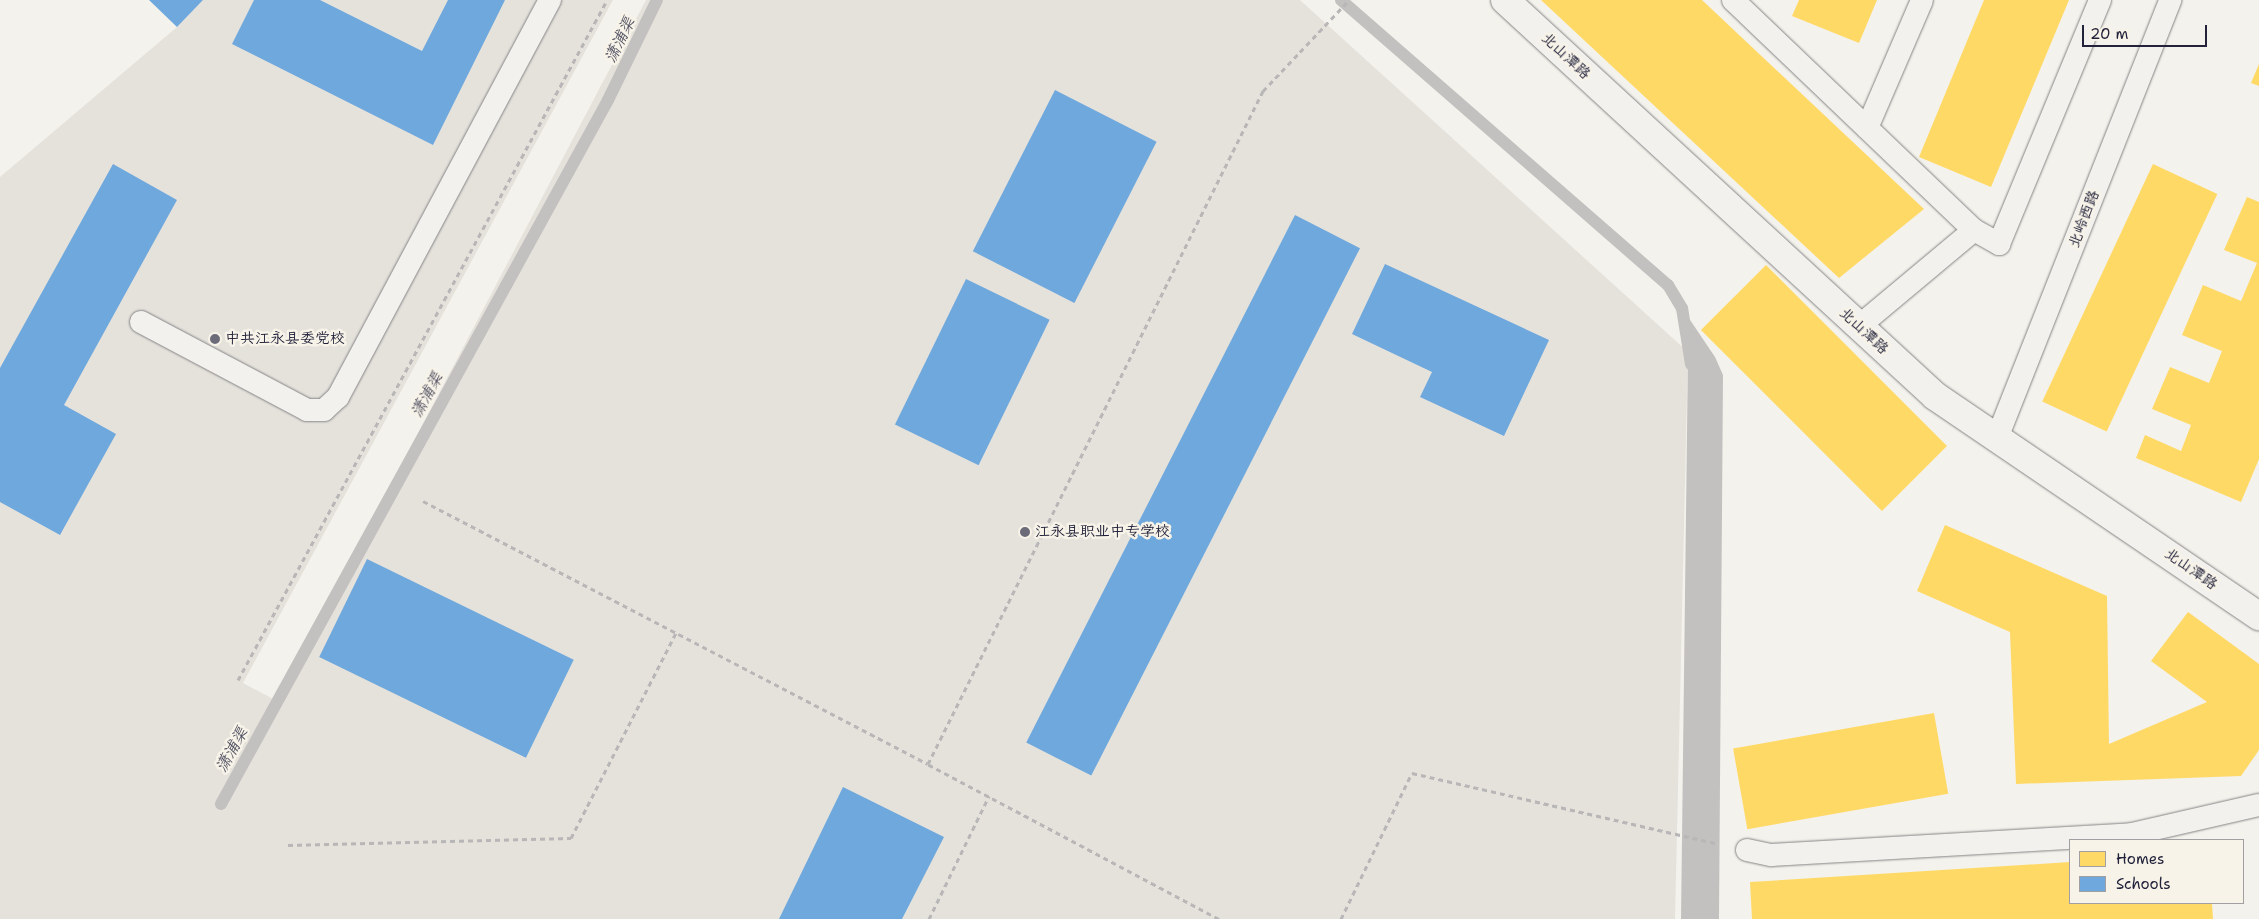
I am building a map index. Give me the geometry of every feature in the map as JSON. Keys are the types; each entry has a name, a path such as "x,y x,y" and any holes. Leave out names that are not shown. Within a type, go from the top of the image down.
{"main road":[{"name":"北山潭路","path":"1505,0 1935,396 2259,616"}],"lane":[{"path":"141,322 307,410 324,410 338,397 550,0"},
{"path":"1867,128 1922,0"},
{"path":"1743,4 1867,128 1974,230 1999,244 2100,0"},
{"name":"北岭西路","path":"1998,438 2170,0"},
{"path":"1858,326 1974,230"},
{"path":"1747,850 1781,855 2132,834 2259,805"}],"path":[{"path":"238,680 607,0"},
{"path":"928,764 1263,91 1349,0"},
{"path":"423,501 989,796 1219,919"},
{"path":"288,845 571,838 676,633"},
{"path":"1341,919 1412,773 1747,850"},
{"path":"929,919 989,796"}],"shaded area":[{"name":"江永县职业中专学校","path":"203,0 613,0 243,683 277,701 646,0 1300,0 1688,352 1675,919 0,919 0,177 177,27"},
{"path":"1682,308 1715,357 1723,375 1719,919 1681,919 1688,352 1691,349"}],"building: Homes":[{"path":"1541,0 1702,0 1924,209 1839,278"},
{"path":"1799,0 1877,0 1859,43 1792,16"},
{"path":"1984,0 2069,0 1991,187 1919,157"},
{"path":"2259,64 2259,86 2251,83"},
{"path":"2153,164 2217,194 2107,431 2042,401"},
{"path":"2247,197 2259,202 2259,459 2241,502 2136,458 2145,435 2181,451 2191,425 2152,409 2170,367 2209,383 2222,351 2182,335 2203,285 2241,301 2257,263 2224,250"},
{"path":"1766,265 1947,446 1882,511 1701,330"},
{"path":"1945,525 2107,596 2109,744 2207,702 2151,661 2188,612 2259,664 2259,750 2241,776 2016,784 2010,632 1917,591"},
{"path":"1934,713 1948,794 1747,829 1733,748"},
{"path":"2069,862 2069,904 2212,904 2213,919 1752,919 1750,882"}],"building: Schools":[{"path":"149,0 203,0 177,27"},
{"path":"254,0 320,0 422,51 448,0 505,0 433,145 232,44"},
{"path":"1055,90 1157,142 1074,303 973,251"},
{"path":"113,164 177,200 64,405 116,434 60,535 0,502 0,368"},
{"path":"1295,215 1360,248 1091,776 1026,742"},
{"path":"1385,264 1549,340 1504,436 1420,397 1432,372 1352,334"},
{"path":"966,279 1050,320 979,465 895,425"},
{"path":"367,559 574,660 526,758 319,657"},
{"path":"843,787 944,837 902,919 779,919"}],"waterway":[{"name":"潇浦渠","path":"221,804 608,100 657,0"},
{"path":"1341,0 1668,285 1682,308 1691,364"}],"place":[{"name":"中共江永县委党校","path":"215,339"},
{"name":"江永县职业中专学校","path":"1025,532"}]}
